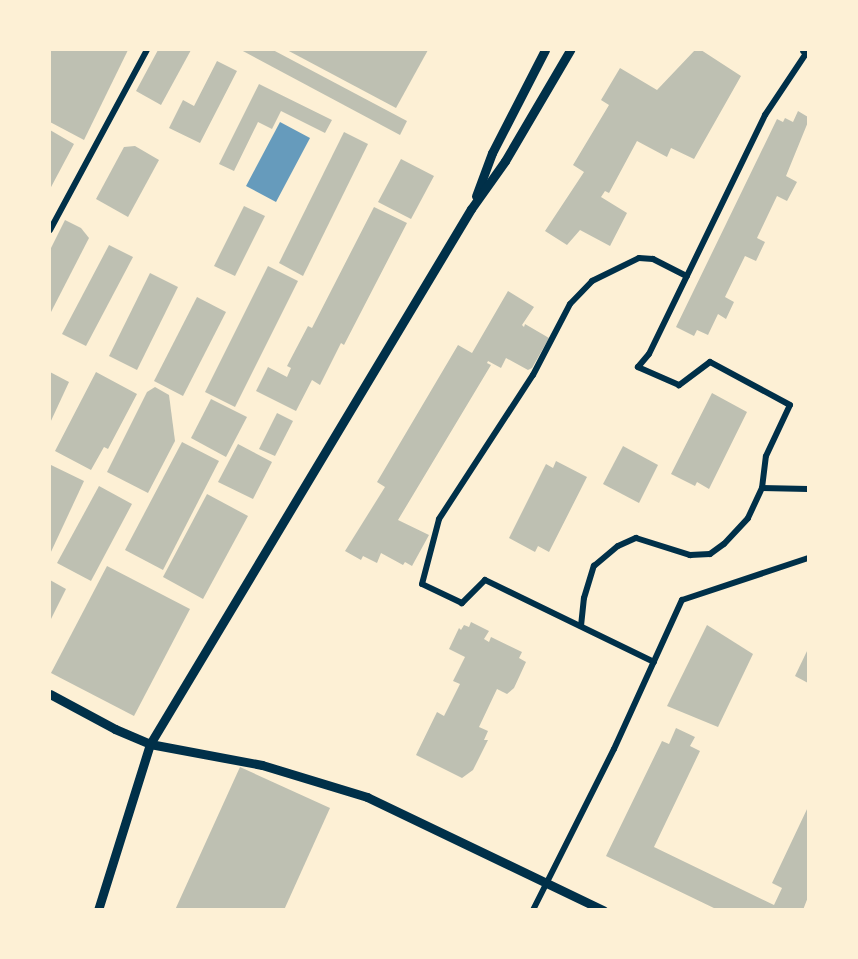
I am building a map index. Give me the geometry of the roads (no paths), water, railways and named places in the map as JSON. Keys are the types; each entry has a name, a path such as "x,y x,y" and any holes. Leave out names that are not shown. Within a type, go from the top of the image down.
{"street":[{"path":"50,230 147,50"},
{"path":"471,209 492,153 545,50"},
{"path":"98,909 150,744 471,209 505,161 570,50"},
{"path":"581,626 584,598 594,566 618,546 636,538 690,555 710,554 724,544 747,518 762,488 766,456 789,405 710,362 679,385 638,367 649,354 765,115 806,52"},
{"path":"654,662 485,580 462,603 422,584 439,519 533,375 570,304 592,280 639,258 653,260 687,276"},
{"path":"762,488 808,489"},
{"path":"533,909 614,749 682,600 808,558"},
{"path":"50,694 115,729 150,744 262,765 342,787 603,909"}],"water":[{"path":"280,122 310,138 276,202 246,186"}]}
